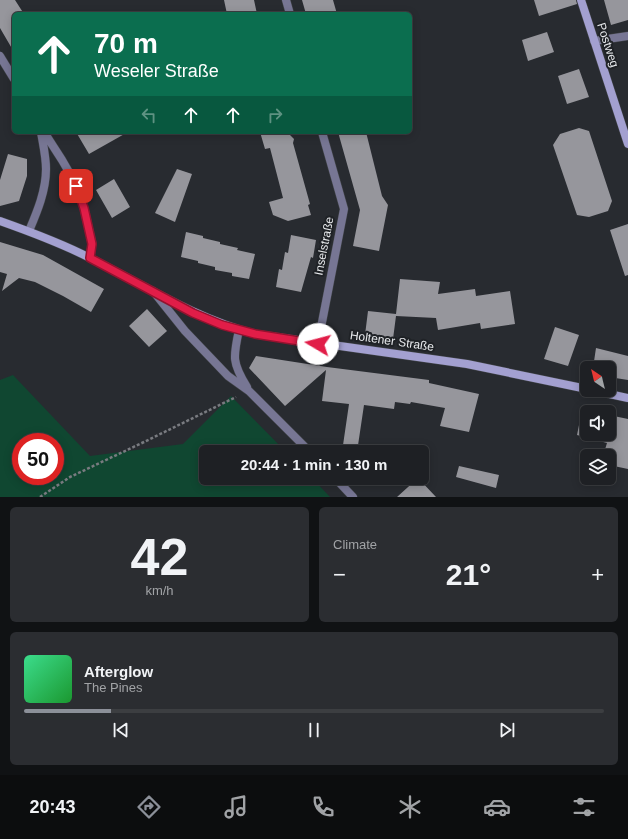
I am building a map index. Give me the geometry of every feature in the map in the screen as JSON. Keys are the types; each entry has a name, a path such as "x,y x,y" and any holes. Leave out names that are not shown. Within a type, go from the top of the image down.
{"main road":[{"name":"Postweg","path":"581,0 628,144"},
{"name":"Holtener Straße","path":"0,221 29,231 90,258 193,313 222,325 239,330 318,344 466,364 580,388"},
{"path":"616,395 628,398"}],"street":[{"path":"286,0 289,12"},
{"path":"594,41 628,36"},
{"path":"0,56 12,76"},
{"path":"29,231 37,213 44,184 46,170 43,134"},
{"path":"44,134 62,160 76,186 84,208 92,244 90,258"},
{"name":"Inselstraße","path":"318,344 344,209 323,134"},
{"path":"152,290 185,331 228,376 250,391 303,445"},
{"path":"239,330 234,356 235,366 250,391"},
{"path":"342,485 353,497"}],"path":[{"path":"40,497 70,477 250,391"}],"green space":[{"path":"13,375 90,456 183,444 231,396 279,445 199,445 199,485 319,485 330,497 0,497 0,380"}],"building":[{"path":"0,0 15,0 23,12 12,12 12,49 0,28"},
{"path":"224,0 254,0 257,12 227,12"},
{"path":"302,0 333,0 336,12 305,12"},
{"path":"534,0 576,0 577,4 539,16"},
{"path":"604,0 628,0 628,20 611,25"},
{"path":"547,32 554,52 528,61 522,40"},
{"path":"579,69 589,97 567,104 558,76"},
{"path":"579,128 589,131 612,201 608,211 589,217 577,215 553,145 560,134"},
{"path":"77,134 124,134 89,154"},
{"path":"261,134 290,134 294,139 293,143 310,204 308,205 311,215 288,221 273,215 269,202 283,198 270,148 265,149"},
{"path":"339,134 366,134 382,196 388,205 379,251 353,246 360,210"},
{"path":"8,154 27,159 27,176 19,201 0,206 0,180"},
{"path":"177,169 192,174 175,222 155,213"},
{"path":"114,179 130,207 112,218 96,190"},
{"path":"628,224 628,275 625,276 610,230"},
{"path":"186,232 220,242 220,244 238,248 237,250 255,254 249,279 232,276 232,273 215,270 215,267 181,257"},
{"path":"291,235 316,240 313,258 311,257 301,292 276,287 279,269 282,270 285,252 288,253"},
{"path":"0,242 43,255 104,289 91,312 35,282 19,278 2,291 7,274 0,272"},
{"path":"400,279 440,282 438,294 475,289 476,296 510,291 515,324 481,329 480,323 438,330 436,318 396,316 393,339 365,335 368,311 396,314"},
{"path":"147,309 167,331 149,347 129,326"},
{"path":"555,327 579,335 568,366 544,359"},
{"path":"596,348 628,356 628,380 616,378 616,361 594,361"},
{"path":"256,356 429,380 429,383 479,394 469,432 440,426 445,408 411,402 410,404 395,402 394,409 364,405 358,445 343,445 349,404 322,401 326,370 285,406 249,368"},
{"path":"616,416 628,419 628,469 616,466 616,449 605,449 607,443 600,441 616,441"},
{"path":"580,420 580,436 577,435"},
{"path":"459,466 499,475 496,488 456,477"},
{"path":"410,485 425,485 436,497 397,497"}],"route":[{"path":"76,186 84,208 86,223 92,244 90,258 193,313 222,325 255,334 318,344"}]}
